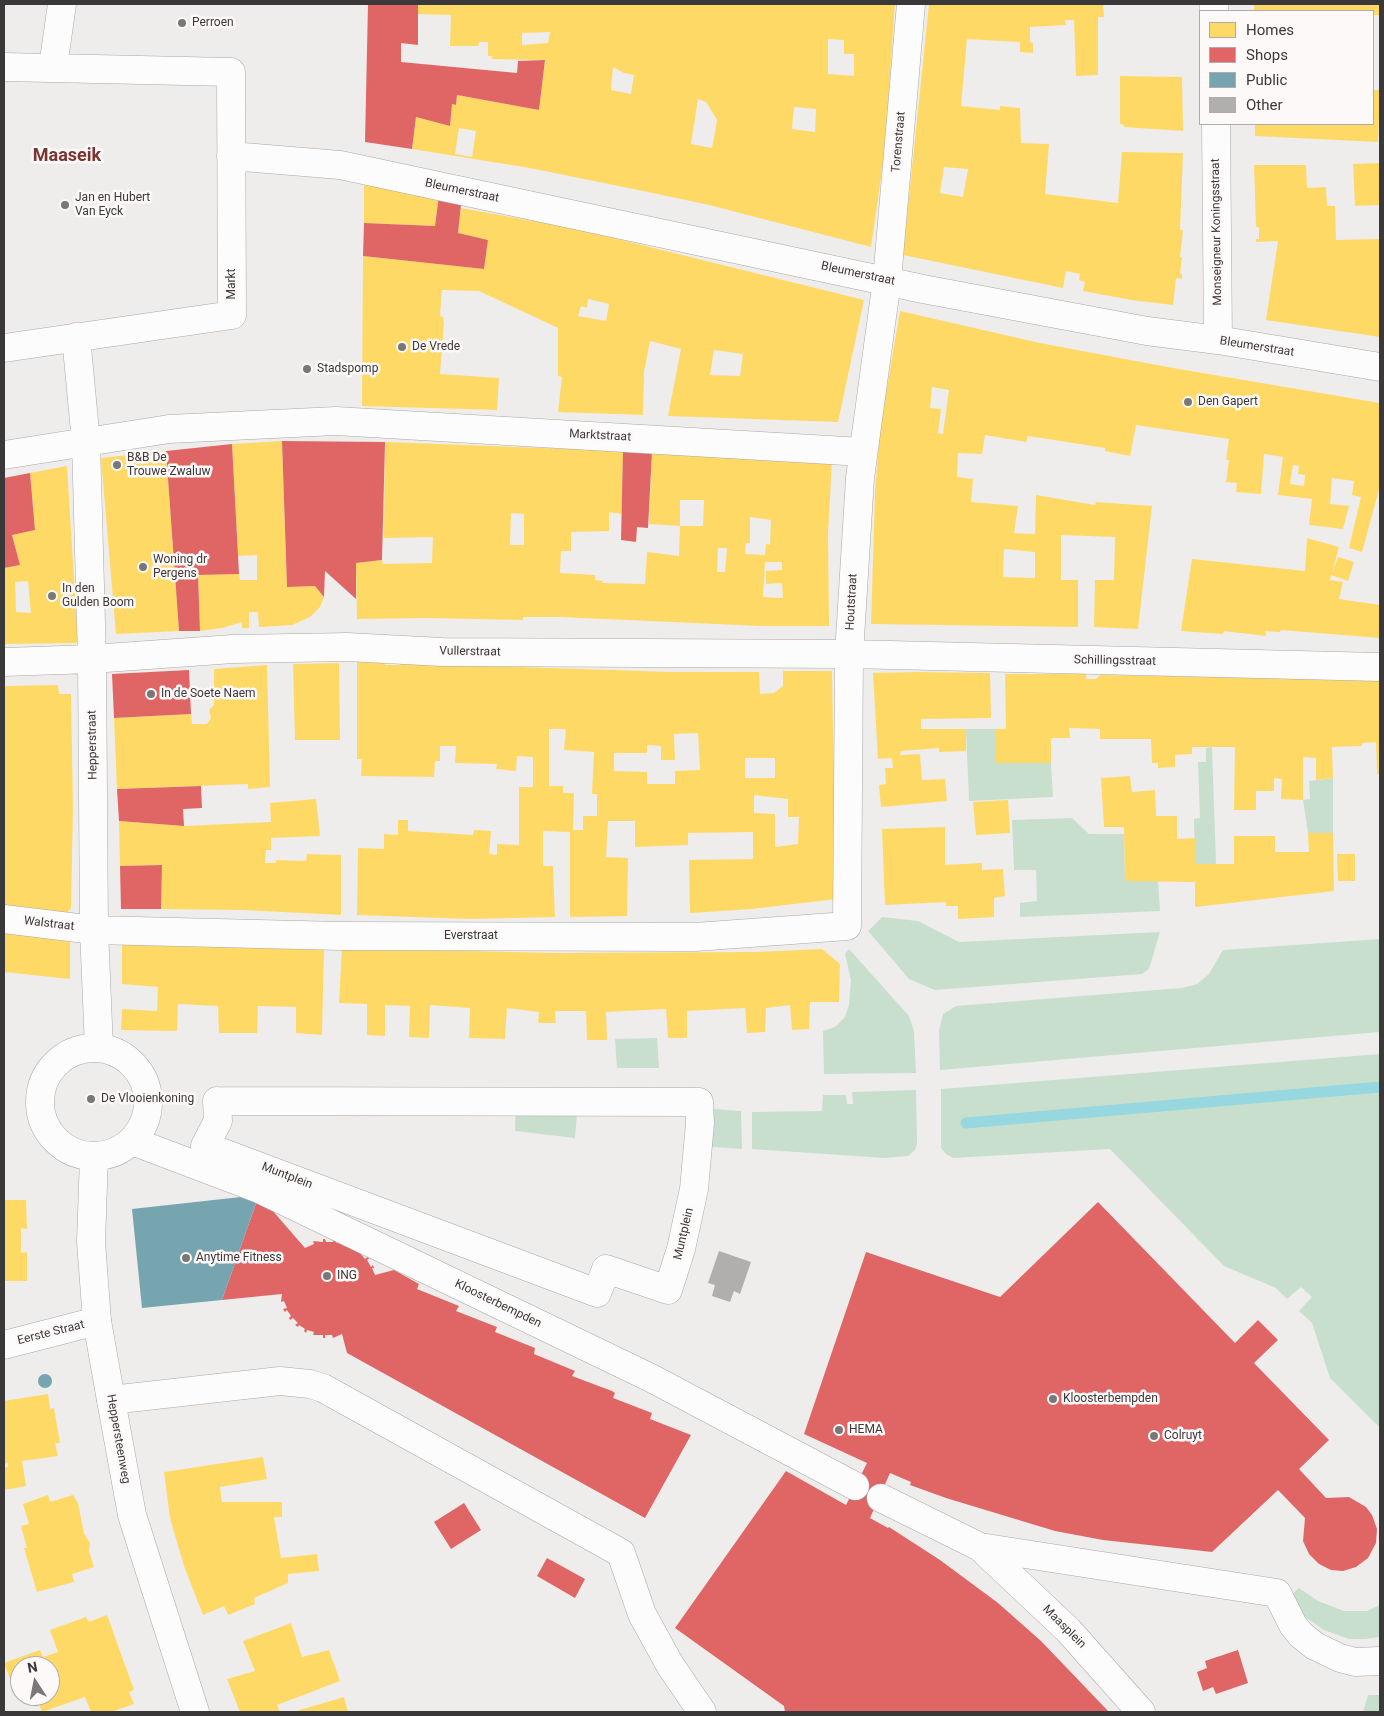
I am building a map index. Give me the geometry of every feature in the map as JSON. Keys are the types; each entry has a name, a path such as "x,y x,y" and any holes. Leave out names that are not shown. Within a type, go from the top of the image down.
{"street":[{"path":"53,67 62,4"},
{"name":"Torenstraat","path":"887,280 912,4"},
{"name":"Markt","path":"4,67 231,72 232,315 4,348"},
{"name":"Monseigneur Koningsstraat","path":"1216,125 1218,340"},
{"name":"Bleumerstraat","path":"231,156 340,165 923,289 1138,330 1218,340 1380,367"},
{"name":"Houtstraat","path":"847,926 849,654 860,478 887,280"},
{"path":"4,455 86,442 76,337"},
{"name":"Marktstraat","path":"86,442 169,429 336,421 863,452"},
{"name":"Hepperstraat","path":"86,442 92,659 94,930 99,1048"},
{"name":"Vullerstraat","path":"4,662 92,659 233,649 347,647 442,652 849,654"},
{"name":"Schillingsstraat","path":"849,654 1380,667"},
{"name":"Walstraat","path":"4,919 94,930"},
{"name":"Everstraat","path":"94,930 341,936 695,937 847,926"},
{"path":"99,1048 114,1052 128,1059 139,1071 146,1085 148,1108 143,1126 132,1141 114,1153 94,1157 73,1152 55,1140 46,1129 40,1107 42,1085 53,1066 71,1052 99,1048"},
{"name":"Muntplein","path":"216,1101 699,1102 700,1124 694,1189 681,1249 668,1290 606,1269 597,1293 205,1146 218,1121 216,1101"},
{"name":"Kloosterbempden","path":"132,1141 268,1193 651,1378 855,1486"},
{"name":"Heppersteenweg","path":"94,1157 91,1242 97,1321 111,1400 132,1514 195,1712"},
{"name":"Eerste Straat","path":"4,1345 97,1321"},
{"path":"111,1400 280,1381 310,1384 323,1388 621,1553 642,1614 670,1665 702,1712"},
{"path":"881,1498 980,1547 1277,1593 1293,1625 1316,1646 1348,1660 1380,1661"},
{"name":"Maasplein","path":"980,1547 1068,1630 1113,1678 1141,1712"}],"green space":[{"path":"966,729 996,729 996,763 1051,763 1053,797 969,801"},
{"path":"1212,747 1216,864 1195,864 1194,819 1200,818 1198,762 1206,762 1206,748"},
{"path":"1333,778 1333,833 1308,833 1303,800 1310,799 1309,781"},
{"path":"1072,818 1089,834 1124,834 1125,881 1158,881 1160,911 1020,917 1020,903 1037,901 1036,870 1014,870 1012,820"},
{"path":"882,917 918,921 959,942 1160,932 1149,969 1142,974 935,990 909,979 868,931"},
{"path":"1380,939 1380,1032 940,1070 939,1031 943,1014 956,1006 1182,988 1197,984 1209,974 1223,950"},
{"path":"849,949 909,1016 914,1031 916,1073 824,1074 823,1031 835,1027 845,1017 849,1005 851,980 845,954"},
{"path":"657,1038 659,1068 617,1068 615,1039"},
{"path":"1380,1054 1380,1428 1330,1378 1312,1323 1299,1311 1312,1297 1301,1287 1287,1299 1276,1288 1224,1266 1110,1149 953,1158 941,1148 941,1089"},
{"path":"916,1090 917,1144 915,1150 908,1156 884,1158 752,1149 752,1112 822,1111 823,1095 846,1095 847,1104 853,1104 852,1092"},
{"path":"516,1102 578,1102 575,1138 515,1131"},
{"path":"702,1108 741,1111 742,1149 701,1146"},
{"path":"1299,1588 1318,1601 1344,1611 1367,1611 1380,1605 1380,1637 1349,1639 1324,1630 1305,1617 1288,1598"},
{"path":"1368,1695 1380,1695 1380,1712 1363,1712"}],"building: Homes":[{"path":"418,4 895,4 885,150 871,247 709,205 530,168 412,149 416,117 450,126 452,104 456,105 457,95 539,110 545,60 492,59 492,56 488,56 488,42 479,42 478,46 450,46 451,15 418,14","holes":["550,32 548,43 522,45 522,33","828,39 844,40 844,54 854,54 854,76 828,74","613,67 624,73 634,75 631,94 611,90","698,99 706,102 717,120 712,148 691,144","794,107 816,109 815,132 792,129","459,128 476,131 472,157 455,154"]},
{"path":"929,4 1103,4 1104,17 1098,17 1098,75 1076,76 1074,20 1065,20 1066,25 1030,27 1030,42 1033,43 1033,53 1020,52 1020,42 967,39 961,106 1000,110 1000,106 1020,108 1021,143 1049,144 1045,194 1118,203 1122,152 1183,153 1180,230 1183,230 1180,257 1182,257 1180,274 1182,274 1182,279 1176,278 1173,305 1131,300 1083,291 1085,282 1079,280 1080,274 1066,271 1063,288 903,255","holes":["944,167 968,169 963,197 940,193"]},
{"path":"1254,4 1380,4 1380,15 1374,15 1374,10 1254,10"},
{"path":"1120,76 1182,77 1183,131 1124,127 1124,125 1120,124"},
{"path":"1374,90 1380,90 1378,142 1255,136 1255,125 1374,125"},
{"path":"1380,163 1380,205 1355,206 1353,164"},
{"path":"1254,165 1306,165 1307,188 1326,187 1327,206 1335,206 1336,240 1380,239 1380,337 1266,320 1278,241 1256,242 1256,239 1259,239 1259,227 1256,227"},
{"path":"364,185 439,195 435,226 364,223"},
{"path":"461,208 577,229 864,300 838,422 668,416 681,349 650,341 644,372 643,415 558,412 562,377 558,376 558,328 479,291 442,290 440,316 443,317 444,323 440,374 499,378 497,410 362,406 363,256 484,269 488,240 458,233","holes":["588,299 609,304 606,321 578,316 581,306 587,308","714,350 743,354 740,376 710,375"]},
{"path":"900,311 1040,343 1173,368 1380,403 1380,486 1362,552 1349,548 1361,497 1352,495 1354,481 1332,478 1330,504 1349,506 1343,529 1309,525 1312,499 1278,495 1283,457 1264,454 1261,494 1236,492 1237,483 1226,482 1229,460 1226,460 1229,439 1136,425 1130,456 1105,451 1105,448 1028,436 1026,442 985,435 982,454 958,453 957,477 973,479 971,502 1018,506 1014,533 1035,534 1036,495 1095,505 1096,502 1152,506 1138,629 1094,627 1095,580 1114,580 1115,537 1061,535 1061,580 1078,580 1078,627 871,624 875,493 880,429","holes":["932,387 949,390 943,434 938,433 941,409 930,408","1293,465 1299,466 1298,474 1305,475 1304,486 1290,484","1004,549 1035,552 1035,578 1003,577"]},
{"path":"282,441 287,587 315,586 324,597 320,607 310,617 292,625 259,627 258,612 249,612 249,628 242,628 242,622 222,628 200,631 198,575 239,574 240,580 257,580 257,555 238,556 232,444"},
{"path":"385,442 623,451 622,514 609,512 609,531 571,532 571,551 561,551 560,573 595,575 595,580 603,581 602,583 645,584 647,552 679,556 680,526 649,524 652,452 832,460 828,534 829,626 761,626 560,617 523,617 523,620 357,619 356,563 382,560 383,564 432,563 433,537 384,538","holes":["680,500 704,500 703,526 680,526","511,513 524,514 524,545 510,545","750,517 771,520 770,545 766,544 765,555 745,554 746,543 750,543","718,548 727,548 725,572 717,572","765,562 782,562 782,570 766,571 766,584 782,583 783,598 763,597"]},
{"path":"166,451 179,631 116,634 101,458"},
{"path":"67,466 78,643 4,644 4,568 20,565 12,535 35,530 30,473","holes":["28,581 31,613 16,612 15,582"]},
{"path":"1307,538 1339,547 1332,573 1338,557 1354,562 1348,581 1331,575 1330,580 1343,582 1339,599 1380,605 1380,638 1281,630 1280,632 1265,631 1266,636 1224,631 1223,634 1181,631 1192,559 1305,571"},
{"path":"357,662 385,663 385,665 400,665 400,663 672,672 759,672 760,694 774,693 783,686 783,671 832,671 836,899 752,909 690,913 689,860 753,859 753,832 688,833 688,845 635,847 635,821 608,821 606,857 628,858 627,916 570,917 570,832 543,831 543,866 553,866 555,917 470,919 357,915 358,848 384,849 384,834 398,835 398,820 408,820 408,831 473,835 474,830 491,831 489,854 497,855 497,844 519,845 519,787 533,787 533,757 517,756 516,771 496,769 497,764 455,763 456,746 440,746 440,761 435,761 434,777 361,776 362,759 357,759","holes":["549,729 566,729 564,750 594,752 592,794 597,794 597,816 583,816 583,830 573,830 574,793 563,793 563,786 549,786","698,733 700,770 675,771 675,784 647,784 647,772 614,771 614,753 647,753 647,745 661,746 661,760 675,760 674,734","745,758 775,758 775,778 745,778","754,795 788,799 788,817 799,817 798,844 775,847 775,814 754,813"]},
{"path":"339,663 340,740 295,740 293,664"},
{"path":"267,665 270,787 248,789 248,784 117,789 114,718 191,714 192,724 207,724 211,718 209,710 214,705 214,669"},
{"path":"873,673 990,673 991,718 921,719 921,729 966,729 966,751 939,752 939,748 901,751 900,755 920,754 922,780 945,779 947,801 881,807 879,785 886,784 885,768 893,768 892,758 878,759"},
{"path":"1005,674 1086,674 1086,679 1096,679 1100,675 1380,679 1380,774 1377,774 1376,742 1362,743 1362,746 1332,747 1333,778 1316,780 1316,758 1303,757 1303,800 1281,799 1282,779 1274,778 1274,791 1256,791 1256,810 1234,810 1235,747 1192,747 1192,754 1175,755 1175,767 1158,768 1158,763 1152,763 1151,739 1100,739 1100,729 1069,728 1070,738 1051,738 1051,763 996,763 996,729 1006,729"},
{"path":"58,685 59,694 71,694 73,809 71,908 67,913 4,906 4,686"},
{"path":"1130,776 1132,792 1155,790 1156,816 1177,816 1177,839 1195,838 1195,864 1234,864 1234,836 1275,836 1275,852 1309,852 1308,833 1333,833 1334,891 1195,907 1195,882 1125,881 1124,827 1104,827 1101,778"},
{"path":"316,799 320,836 271,838 271,850 266,850 265,863 276,863 276,860 306,861 307,854 341,855 341,915 243,910 161,909 162,865 120,866 119,821 184,826 271,822 270,803"},
{"path":"1008,800 1010,833 976,835 973,802"},
{"path":"945,827 945,865 982,863 982,870 1003,869 1005,896 994,898 994,917 958,919 958,906 946,906 946,902 885,905 882,829"},
{"path":"1337,854 1355,854 1355,881 1338,881"},
{"path":"4,933 70,940 70,979 4,972"},
{"path":"122,940 324,948 322,1035 296,1033 296,1007 258,1006 257,1033 219,1033 218,1006 178,1004 177,1031 121,1030 122,1009 157,1011 158,987 122,984"},
{"path":"342,948 555,953 755,952 822,949 840,964 839,1002 810,1002 809,1029 792,1030 790,1005 766,1008 765,1032 747,1033 745,1008 687,1011 687,1038 668,1038 666,1009 606,1012 607,1040 587,1040 586,1011 555,1011 556,1023 538,1023 539,1012 507,1008 505,1039 469,1038 470,1008 430,1005 429,1038 409,1037 410,1006 385,1005 385,1036 367,1035 367,1004 339,1003"},
{"path":"4,1200 26,1200 27,1229 21,1228 21,1253 27,1252 27,1281 4,1281"},
{"path":"48,1394 50,1409 54,1408 60,1443 55,1443 58,1456 22,1461 26,1486 4,1490 4,1467 8,1467 8,1463 4,1464 4,1401"},
{"path":"263,1457 267,1479 220,1487 222,1502 282,1502 282,1517 274,1517 281,1558 317,1554 319,1571 288,1574 288,1583 254,1598 255,1604 228,1615 224,1606 203,1615 184,1566 170,1518 164,1472"},
{"path":"48,1495 50,1502 73,1495 78,1503 84,1533 90,1543 89,1551 94,1567 72,1574 74,1582 37,1592 24,1548 27,1548 21,1526 29,1524 23,1504"},
{"path":"107,1615 134,1690 129,1692 134,1704 111,1712 91,1712 85,1697 60,1706 60,1656 46,1656 58,1652 50,1630 86,1617 89,1622"},
{"path":"291,1623 302,1657 329,1650 340,1681 277,1705 280,1712 240,1712 227,1679 255,1671 243,1641"},
{"path":"40,1650 43,1656 23,1656"},
{"path":"10,1661 10,1679 4,1663"},
{"path":"344,1697 348,1712 293,1712"},
{"path":"40,1706 59,1706 42,1712"}],"building: Shops":[{"path":"368,4 418,4 418,45 401,43 401,62 517,73 518,61 545,60 539,110 457,95 456,105 452,104 450,126 416,117 412,149 365,142"},
{"path":"439,195 456,197 461,205 458,233 488,240 484,269 363,256 364,223 435,226"},
{"path":"282,441 385,442 382,560 356,563 356,599 325,571 324,597 315,586 287,587"},
{"path":"232,444 239,574 198,575 200,631 179,631 166,451"},
{"path":"623,451 652,452 648,528 637,527 636,542 621,540"},
{"path":"30,473 35,530 12,535 20,565 4,568 4,478"},
{"name":"In de Soete Naem","path":"189,670 191,714 114,718 112,674"},
{"path":"201,786 202,808 183,809 184,826 119,821 117,789"},
{"path":"162,865 161,909 121,909 120,866"},
{"path":"259,1195 305,1248 314,1244 313,1241 323,1242 323,1239 325,1239 326,1242 333,1242 333,1238 335,1242 362,1251 360,1253 365,1259 368,1257 369,1259 367,1260 371,1267 373,1265 374,1268 372,1268 375,1275 394,1270 419,1284 417,1289 459,1306 456,1311 497,1327 495,1332 535,1348 534,1354 575,1371 572,1376 612,1391 615,1393 613,1398 652,1413 650,1419 691,1435 645,1518 347,1353 342,1334 333,1338 332,1335 325,1335 325,1338 323,1338 323,1335 313,1335 314,1332 307,1330 306,1333 305,1329 295,1325 298,1323 293,1318 290,1320 291,1316 287,1310 285,1312 283,1309 287,1308 284,1301 281,1302 282,1294 222,1300"},
{"name":"Kloosterbempden","path":"1098,1202 1235,1343 1258,1320 1278,1340 1254,1363 1329,1440 1299,1469 1326,1498 1349,1497 1366,1507 1372,1515 1377,1529 1376,1543 1368,1558 1356,1567 1343,1571 1331,1570 1319,1564 1309,1554 1303,1541 1305,1518 1278,1490 1212,1552 1103,1540 1055,1531 946,1498 910,1485 911,1482 890,1473 870,1518 889,1527 940,1560 998,1603 1041,1641 1109,1712 785,1712 784,1706 675,1628 786,1471 846,1505 867,1463 804,1434 866,1252 1000,1297"},
{"path":"464,1503 481,1530 451,1549 434,1522"},
{"path":"547,1558 585,1579 575,1598 537,1576"},
{"path":"1238,1650 1248,1683 1216,1694 1213,1687 1203,1691 1197,1672 1207,1668 1205,1661"}],"building: Public":[{"path":"259,1195 222,1300 142,1308 132,1209"},
{"path":"42,1374 48,1374 52,1381 48,1388 42,1388 38,1384 38,1378"}],"building: Other":[{"path":"719,1251 751,1262 740,1294 734,1291 730,1302 712,1296 715,1285 708,1283"}],"waterway":[{"path":"966,1123 1380,1087"}],"place":[{"name":"Perroen","path":"182,23"},
{"name":"Jan en Hubert Van Eyck","path":"65,205"},
{"name":"De Vrede","path":"402,347"},
{"name":"Stadspomp","path":"307,369"},
{"name":"Den Gapert","path":"1188,402"},
{"name":"B&B De Trouwe Zwaluw","path":"117,465"},
{"name":"Woning dr Pergens","path":"143,567"},
{"name":"In den Gulden Boom","path":"52,596"},
{"name":"In de Soete Naem","path":"151,694"},
{"name":"De Vlooienkoning","path":"91,1099"},
{"name":"Anytime Fitness","path":"186,1258"},
{"name":"ING","path":"327,1276"},
{"name":"Kloosterbempden","path":"1053,1399"},
{"name":"HEMA","path":"839,1430"},
{"name":"Colruyt","path":"1154,1436"}],"district":[{"name":"Maaseik","path":"67,156"}]}
